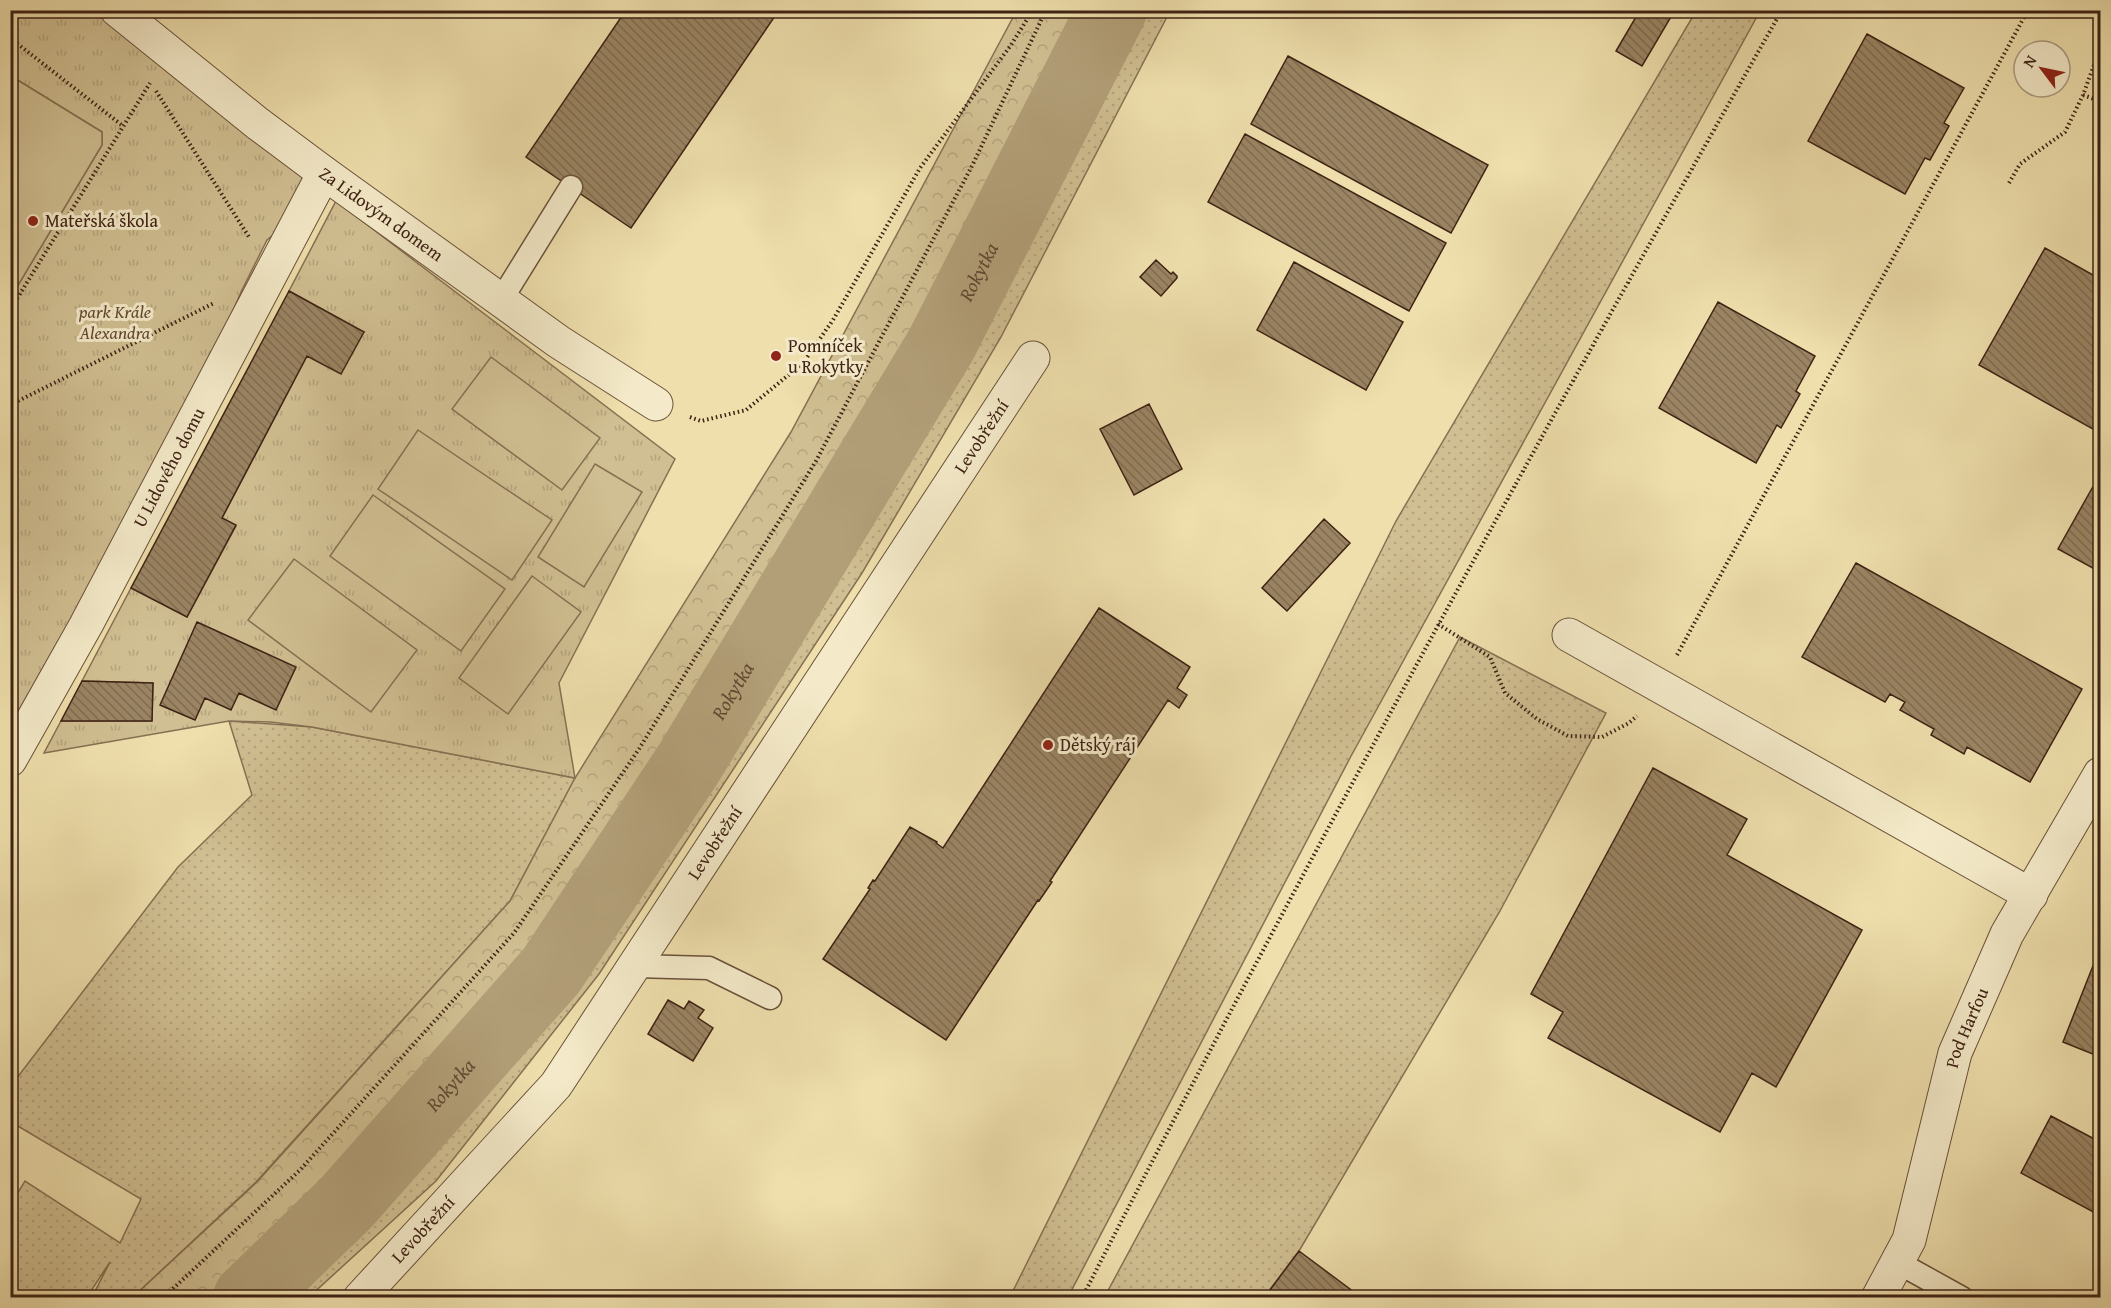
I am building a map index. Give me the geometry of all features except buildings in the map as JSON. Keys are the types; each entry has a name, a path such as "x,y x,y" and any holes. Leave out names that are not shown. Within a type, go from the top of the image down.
{"street":[{"name":"Za Lidovým domem","path":"117,10 257,123 324,173 559,342 656,404"},
{"name":"U Lidového domu","path":"10,760 86,625 273,274 324,173"},
{"name":"Levobřežní","path":"360,1298 556,1085 1033,358"},
{"path":"1569,635 2031,895"},
{"name":"Pod Harfou","path":"1878,1298 1909,1240 1955,1053 2007,934 2100,774"}],"lane":[{"path":"501,300 571,187"},
{"path":"635,966 709,969 770,998"},
{"path":"1897,1262 1962,1298"}],"path":[{"path":"656,404 701,421 746,410 802,363 833,320 920,168 1011,45 1033,10"},
{"path":"163,1298 300,1170 514,933 639,749 816,461 973,164 1046,10"},
{"path":"1082,1298 1167,1131 1438,624 1636,266 1782,10"},
{"path":"1438,624 1490,657 1505,693 1537,719 1568,736 1602,737 1629,723 1650,704 2028,10"},
{"path":"10,38 123,126"},
{"path":"2009,183 2020,164 2065,132 2083,95 2100,50"},
{"path":"10,310 150,82 273,274"},
{"path":"2083,95 2100,101"},
{"path":"10,405 220,300"}],"green space":[{"path":"1017,10 1133,11 909,430 590,961 373,1208 270,1297 133,1297 257,1182 510,901 575,778 791,432"},
{"name":"park Krále Alexandra","path":"11,11 93,11 180,82 303,171 302,194 285,225 267,240 219,343 11,731 11,297 102,145 102,132 11,76"},
{"path":"1134,11 1170,11 1001,337 862,573 599,974 436,1181 309,1297 270,1298 373,1208 590,961 909,430"},
{"path":"1696,11 1760,11 1350,758 1068,1297 1010,1297 1396,521"},
{"name":"Mateřská škola","path":"11,76 102,132 102,145 11,297"},
{"path":"336,201 675,459 559,683 575,778 312,727 270,722 229,721 44,753 61,721 152,721 153,683 82,681 131,588 187,617 236,526 222,518 307,356 364,332 289,291"},
{"path":"491,357 600,438 562,490 452,409"},
{"path":"418,430 552,520 512,580 378,489"},
{"path":"595,464 642,492 584,587 538,557"},
{"path":"373,495 505,589 461,651 330,556"},
{"path":"294,559 417,650 371,712 248,620"},
{"path":"532,576 581,612 508,714 459,678"},
{"path":"1460,637 1606,713 1500,911 1299,1251 1264,1297 1104,1298"},
{"path":"229,721 312,727 575,778 510,901 256,1182 133,1297 92,1297 110,1262 87,1297 11,1297 11,1204 25,1181 120,1243 141,1199 11,1122 10,1087 178,867 252,795"}],"waterway":[{"name":"Rokytka","path":"248,1298 346,1203 551,971 689,763 941,345 1112,10"}],"place":[{"name":"Mateřská škola","path":"33,221"},
{"name":"Pomníček u Rokytky","path":"776,356"},
{"name":"Dětský ráj","path":"1048,745"}]}
